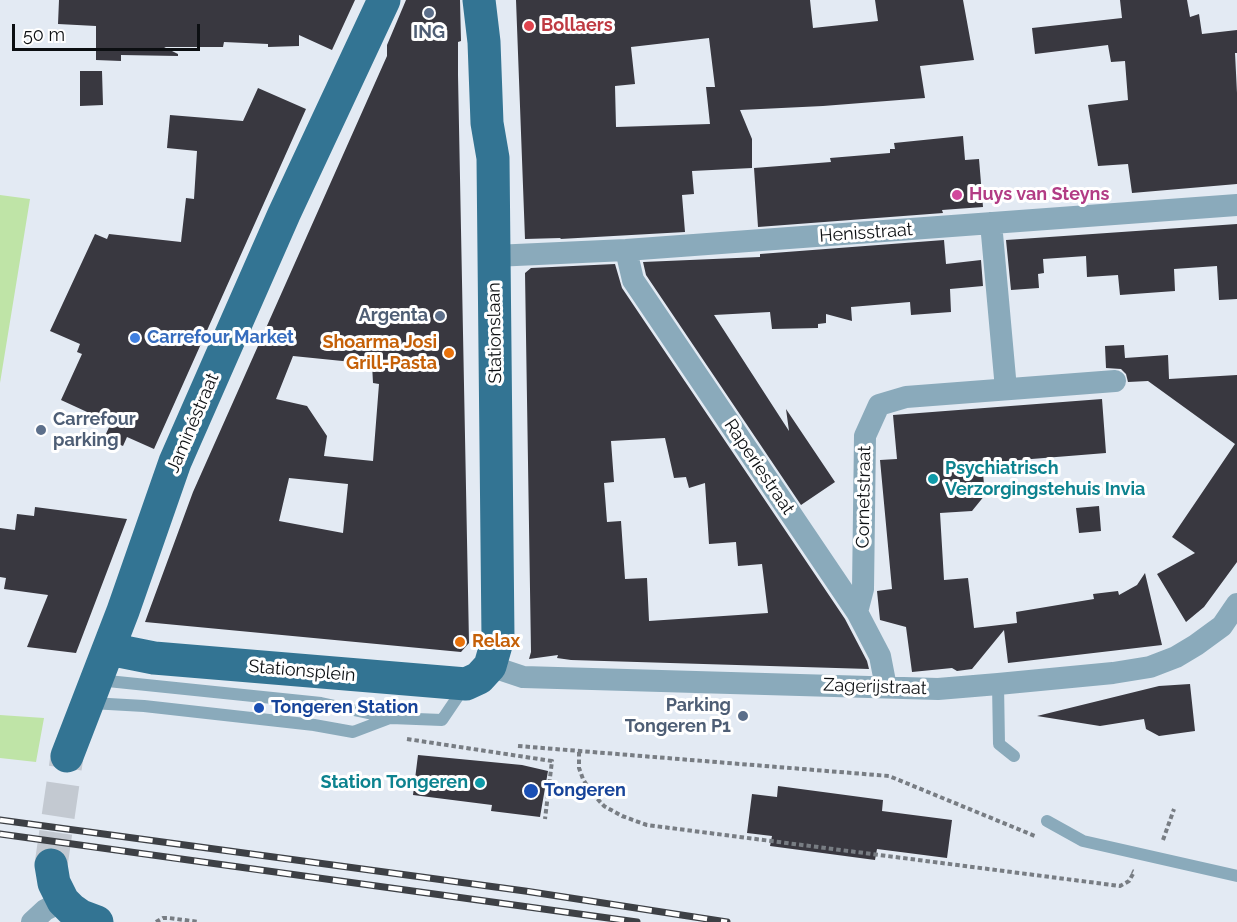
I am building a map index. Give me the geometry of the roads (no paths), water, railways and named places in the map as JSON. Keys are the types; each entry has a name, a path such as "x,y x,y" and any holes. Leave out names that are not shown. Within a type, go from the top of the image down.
{"main road":[{"name":"Jaminéstraat","path":"67,756 109,649 175,462 284,214 384,0"},
{"name":"Stationslaan","path":"478,675 498,638 493,158 487,123 484,42 479,0"},
{"path":"484,42 495,0"},
{"name":"Stationsplein","path":"109,649 154,658 478,675"},
{"path":"51,865 54,883 63,901 71,909 97,922"}],"street":[{"name":"Henisstraat","path":"494,256 626,250 1237,205"},
{"path":"991,223 1006,389"},
{"name":"Raperiestraat","path":"626,250 633,280 857,612 880,656 886,687"},
{"name":"Cornetstraat","path":"857,612 863,589 865,436 879,405 906,397 1115,381"},
{"name":"Zagerijstraat","path":"478,675 938,689 998,684 1113,673 1150,667 1176,657 1196,645 1222,626 1237,604"},
{"path":"32,922 45,910 63,901"}],"lane":[{"path":"92,691 321,703 391,718 442,720 478,675"},
{"path":"998,684 999,744 1014,756"},
{"path":"92,691 144,706 314,725 353,732 391,718"},
{"path":"1047,821 1083,841 1237,876"}],"tunnel":[{"path":"51,865 67,756"}],"railway":[{"path":"0,820 525,891 727,922"},
{"path":"0,834 637,922"}],"place":[{"name":"ING","path":"429,13"},
{"name":"Bollaers","path":"529,26"},
{"name":"Huys van Steyns","path":"957,195"},
{"name":"Argenta","path":"440,316"},
{"name":"Carrefour Market","path":"135,338"},
{"name":"Shoarma Josi Grill-Pasta","path":"449,353"},
{"name":"Carrefour parking","path":"41,430"},
{"name":"Psychiatrisch Verzorgingstehuis Invia","path":"933,479"},
{"name":"Relax","path":"460,642"},
{"name":"Tongeren Station","path":"259,708"},
{"name":"Parking Tongeren P1","path":"743,716"},
{"name":"Station Tongeren","path":"480,783"},
{"name":"Tongeren","path":"531,791"}]}
